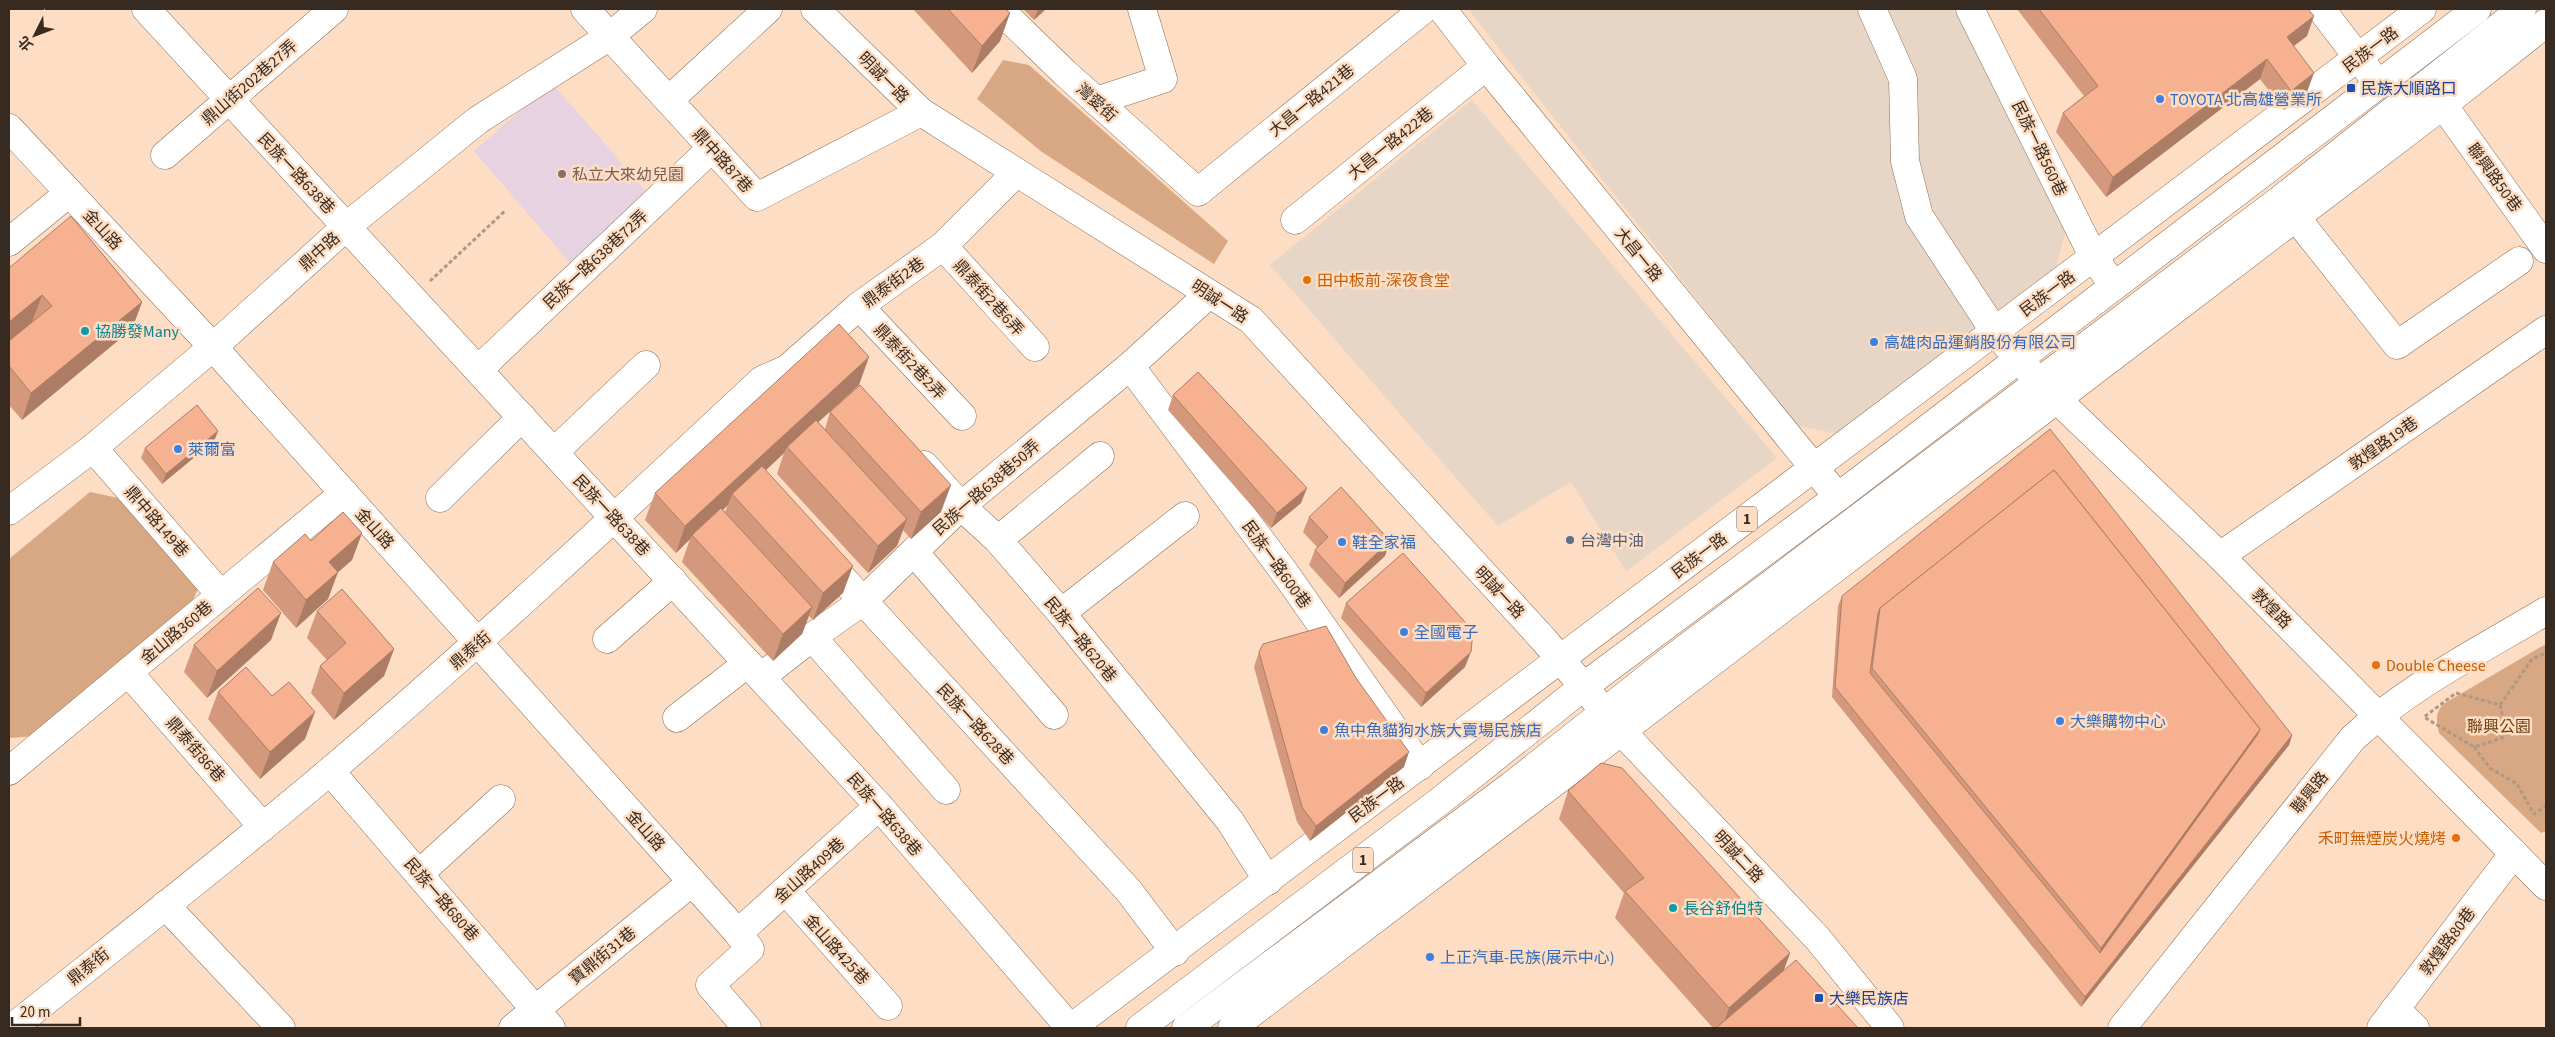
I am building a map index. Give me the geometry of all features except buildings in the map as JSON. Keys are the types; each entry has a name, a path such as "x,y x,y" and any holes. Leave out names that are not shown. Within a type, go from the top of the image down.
{"street":[{"name":"民族一路638巷","path":"146,9 879,806 1071,1028"},
{"name":"鼎山街202巷27弄","path":"165,155 334,9"},
{"name":"鼎中路87巷","path":"585,9 757,197 921,112"},
{"name":"鼎中路","path":"9,511 92,448 213,347 347,226 478,120 610,36 643,9"},
{"path":"669,100 768,9"},
{"name":"明誠一路","path":"815,9 921,112 1252,320 1603,710"},
{"name":"灣愛街","path":"999,9 1096,101 1198,192"},
{"path":"1096,101 1163,79 1142,9"},
{"name":"大昌一路421巷","path":"1198,192 1424,9"},
{"name":"大昌一路","path":"1442,9 1486,66 1838,497"},
{"name":"敦煌路","path":"1872,9 1903,79 1905,161 1919,216 1995,332 2048,391 2220,556 2546,886"},
{"name":"民族一路560巷","path":"1970,9 2094,258 2114,286"},
{"path":"2321,9 2379,85"},
{"name":"民族一路","path":"1071,1028 2422,9"},
{"name":"民族一路","path":"1140,1028 1447,795 1583,688 1838,497 2477,9"},
{"name":"1","path":"1186,1028 1334,934 1622,732 2048,391 2288,208 2522,9"},
{"name":"1","path":"2288,208 2443,105 2546,23"},
{"name":"大昌一路422巷","path":"1295,220 1486,66"},
{"name":"聯興路50巷","path":"2443,105 2546,249"},
{"name":"金山路","path":"9,128 213,347 738,933 750,949 710,985 747,1028"},
{"name":"民族一路638巷72弄","path":"478,370 712,148"},
{"name":"鼎泰街2巷","path":"762,380 787,369 859,306 943,246 1016,173"},
{"path":"9,242 69,192"},
{"path":"2288,208 2397,345 2519,261"},
{"name":"鼎泰街2巷6弄","path":"943,246 1035,347"},
{"name":"民族一路638巷50弄","path":"677,718 812,637 863,601 961,506 1130,366 1209,294"},
{"name":"鼎泰街2巷2弄","path":"859,306 962,416"},
{"name":"敦煌路19巷","path":"2220,556 2546,330"},
{"path":"554,452 646,365"},
{"name":"民族一路600巷","path":"1130,366 1285,573 1420,766"},
{"name":"鼎泰街","path":"12,1028 264,827 330,771 478,643 762,380"},
{"name":"1","path":"1232,1028 1334,934 1603,710 2048,391"},
{"path":"440,498 522,417"},
{"name":"鼎中路149巷","path":"92,448 221,595"},
{"name":"民族一路620巷","path":"908,448 961,506 998,540 1061,613 1230,821 1268,881"},
{"path":"998,540 1100,456"},
{"name":"金山路360巷","path":"11,766 344,493"},
{"path":"1061,613 1184,516"},
{"name":"民族一路628巷","path":"805,537 1128,890 1174,952"},
{"path":"914,552 1054,715"},
{"path":"607,639 673,581"},
{"name":"聯興路","path":"2122,1028 2347,745 2378,715 2546,611"},
{"path":"812,637 946,790"},
{"name":"鼎泰街86巷","path":"128,672 264,827"},
{"name":"明誠二路","path":"1603,710 1818,939 1890,1028"},
{"name":"民族一路680巷","path":"330,771 420,873 544,1019"},
{"path":"420,873 501,799"},
{"name":"金山路409巷","path":"738,933 879,806"},
{"name":"敦煌路80巷","path":"2388,1019 2514,853"},
{"path":"1290,864 1314,896"},
{"name":"寶鼎街31巷","path":"513,1028 544,1019 692,882"},
{"name":"金山路425巷","path":"786,891 888,1006"},
{"path":"165,905 281,1028"},
{"path":"2388,1019 2415,1028"}],"path":[{"path":"412,298 506,210"},
{"path":"2474,747 2502,738 2506,730 2500,705 2532,659 2546,653"},
{"path":"2500,705 2456,693 2424,717 2474,747 2490,768 2517,784 2534,814 2546,806"}],"shaded area":[{"path":"1468,9 1958,9 2066,229 2056,267 1836,433 1797,426"},
{"name":"私立大來幼兒園","path":"552,83 651,197 572,265 474,151"},
{"path":"1472,100 1777,458 1626,571 1571,482 1498,526 1270,265"}],"green space":[{"path":"1003,60 1029,65 1228,241 1214,264 1042,152 977,99"},
{"path":"90,492 123,499 199,586 188,611 35,736 9,738 9,559"},
{"name":"聯興公園","path":"2546,644 2546,831 2541,833 2439,733 2437,720 2439,709 2445,703"}],"place":[{"name":"民族大順路口","path":"2351,88"},
{"name":"TOYOTA 北高雄營業所","path":"2160,99"},
{"name":"私立大來幼兒園","path":"562,174"},
{"name":"田中板前-深夜食堂","path":"1307,280"},
{"name":"協勝發Many","path":"85,331"},
{"name":"高雄肉品運銷股份有限公司","path":"1874,342"},
{"name":"萊爾富","path":"178,449"},
{"name":"台灣中油","path":"1570,540"},
{"name":"鞋全家福","path":"1342,542"},
{"name":"全國電子","path":"1404,632"},
{"name":"Double Cheese","path":"2376,665"},
{"name":"大樂購物中心","path":"2060,721"},
{"name":"魚中魚貓狗水族大賣場民族店","path":"1324,730"},
{"name":"禾町無煙炭火燒烤","path":"2456,838"},
{"name":"長谷舒伯特","path":"1673,908"},
{"name":"上正汽車-民族(展示中心)","path":"1430,957"},
{"name":"大樂民族店","path":"1819,998"}]}
